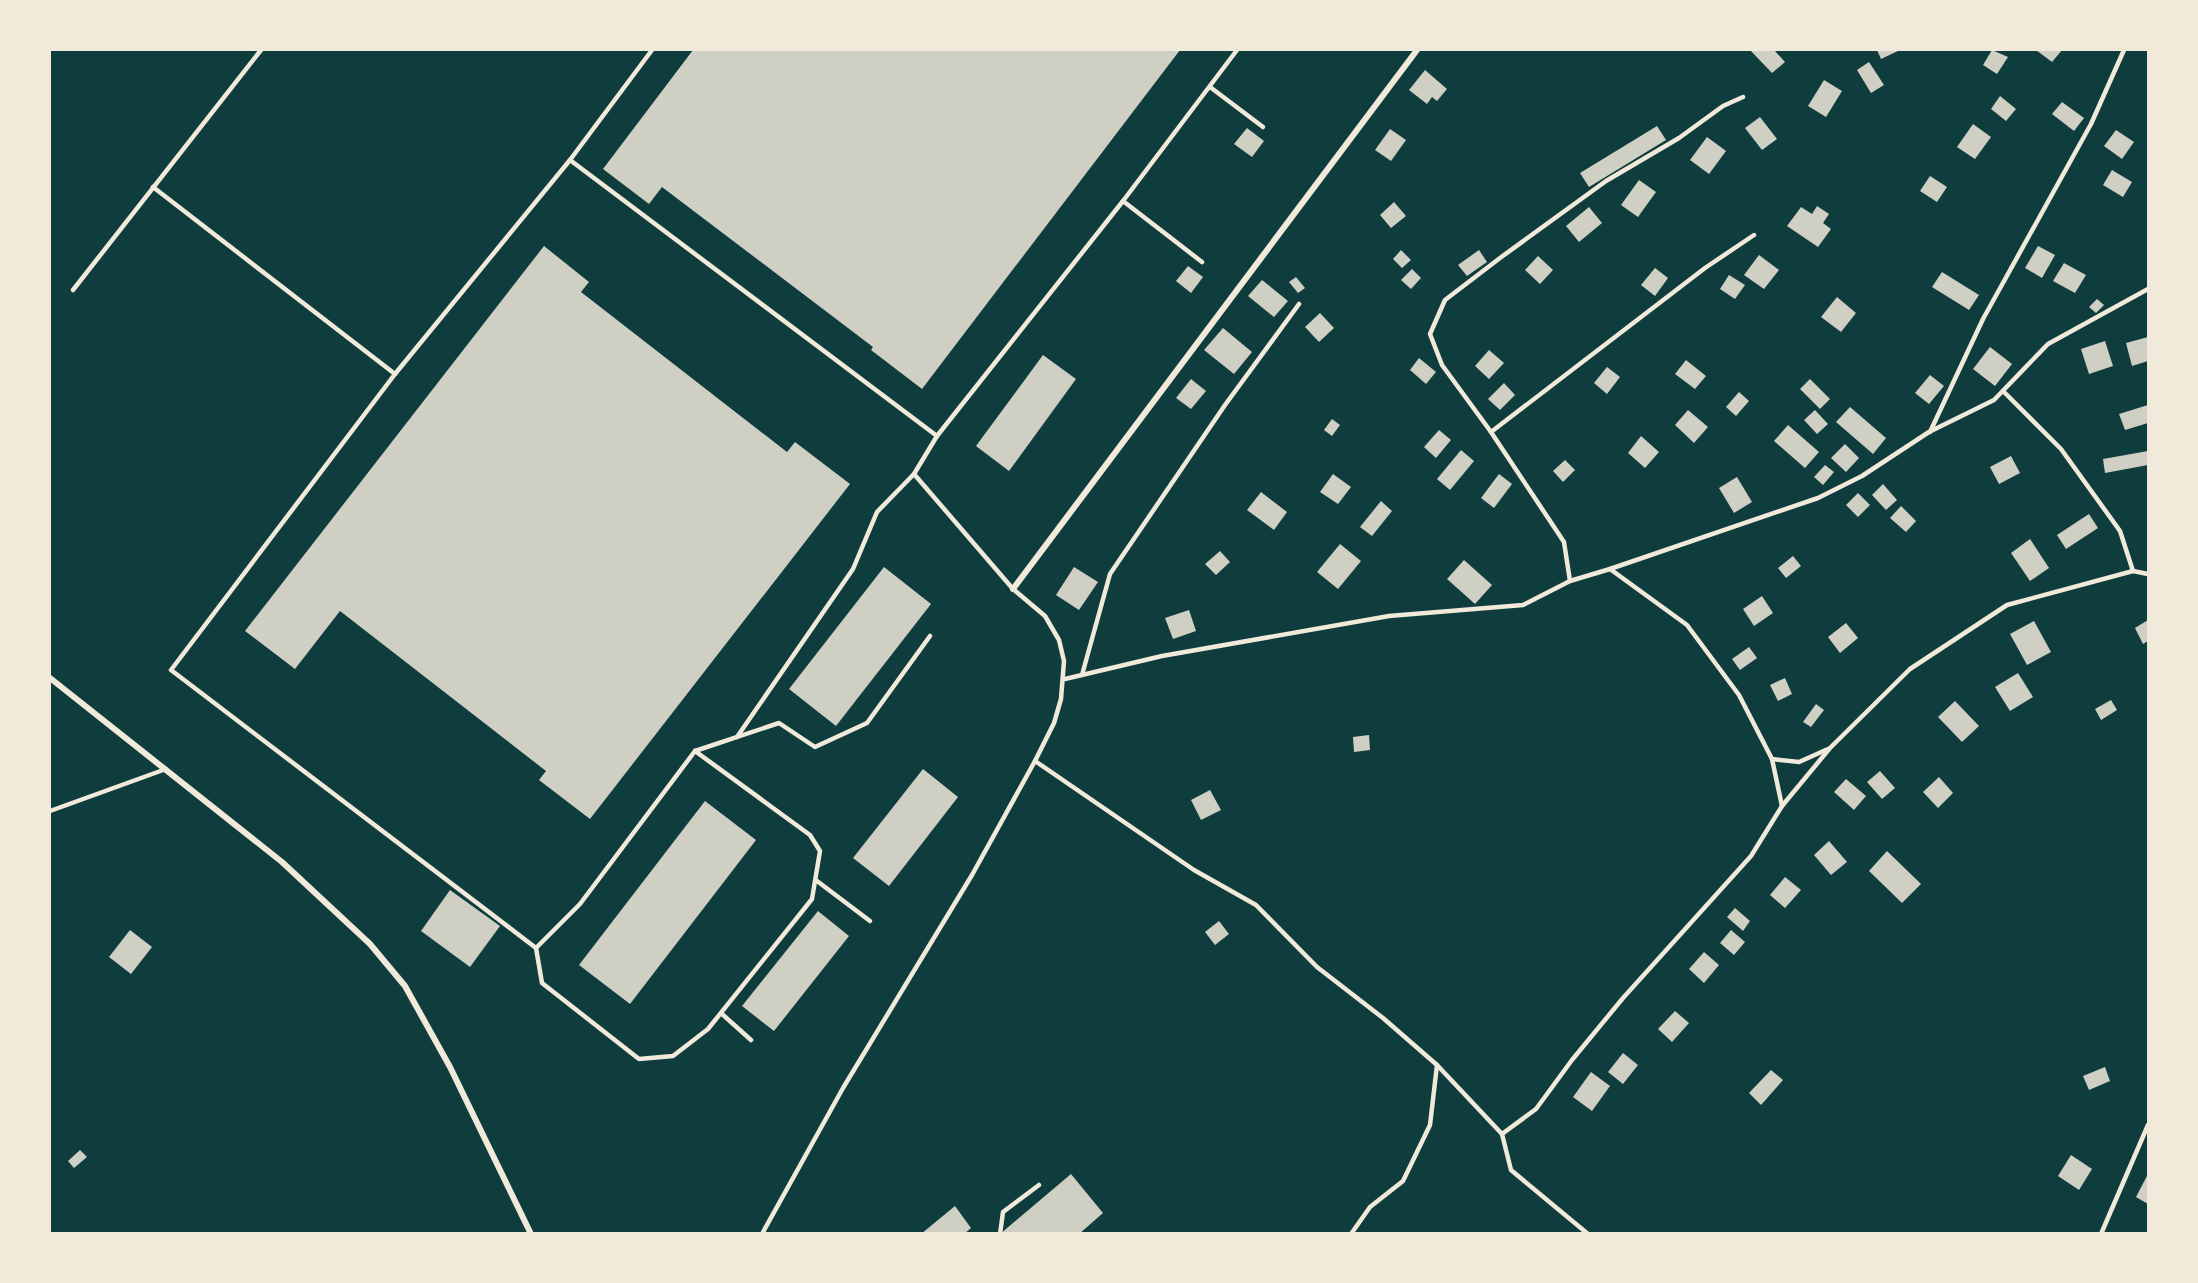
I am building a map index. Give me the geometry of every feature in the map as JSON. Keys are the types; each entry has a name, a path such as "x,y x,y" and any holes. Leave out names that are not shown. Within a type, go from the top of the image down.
{"street":[{"path":"1013,589 1416,50"},
{"path":"50,678 166,769 332,906 370,944 405,986 450,1067 531,1233"}],"lane":[{"path":"73,290 261,50"},
{"path":"652,50 570,160 395,374 171,670 536,948 542,983 639,1059 673,1056 708,1029 812,899 817,881 820,851 810,835 695,751"},
{"path":"736,737 854,569 877,512 914,474 937,436 1123,201 1237,50"},
{"path":"1929,432 1983,319 2091,124 2124,50"},
{"path":"1210,87 1263,127"},
{"path":"1570,581 1564,542 1491,432 1442,365 1430,334 1445,300 1606,181 1679,138 1724,106 1743,97"},
{"path":"570,160 937,436"},
{"path":"153,187 395,374"},
{"path":"1123,201 1203,262"},
{"path":"1491,432 1705,268 1754,235"},
{"path":"1065,679 1162,656 1389,616 1523,605 1570,581 1818,498 1862,476 1929,432 1994,400 2048,344 2148,289"},
{"path":"1082,675 1110,574 1225,405 1299,304"},
{"path":"2004,392 2061,449 2120,531 2133,571"},
{"path":"762,1233 843,1088 972,875 1035,761 1054,723 1065,679 1059,640 1045,616 1013,589 914,474"},
{"path":"1610,569 1687,625 1739,695 1772,759 1782,806"},
{"path":"1502,1134 1536,1109 1572,1060 1623,998 1751,856 1782,806 1830,748 1910,669 2007,604 2133,571 2148,574"},
{"path":"536,948 580,904 695,751 779,723 815,747 867,723 930,636"},
{"path":"1772,759 1799,762 1830,748"},
{"path":"1035,761 1194,870 1256,905 1317,967 1383,1018 1437,1065 1502,1134 1511,1170 1588,1233"},
{"path":"50,811 166,769"},
{"path":"817,881 870,921"},
{"path":"722,1014 752,1040"},
{"path":"1351,1233 1370,1207 1403,1181 1430,1125 1437,1065"},
{"path":"2101,1233 2148,1125"},
{"path":"1000,1233 1003,1212 1039,1185"}],"building":[{"path":"693,50 1180,50 922,389 871,350 873,347 662,187 649,204 603,169"},
{"path":"1750,50 1774,50 1785,62 1772,73"},
{"path":"1877,50 1900,50 1881,59"},
{"path":"1992,50 2008,57 1997,74 1983,65"},
{"path":"2036,50 2062,50 2052,62"},
{"path":"1869,62 1884,85 1871,93 1857,70"},
{"path":"1425,70 1447,89 1437,101 1432,97 1427,104 1409,90"},
{"path":"1824,80 1842,91 1826,117 1808,106"},
{"path":"2000,96 2016,109 2006,121 1991,109"},
{"path":"2062,102 2084,118 2074,131 2052,114"},
{"path":"1760,117 1777,139 1762,150 1745,128"},
{"path":"1973,124 1991,137 1975,159 1957,147"},
{"path":"1657,126 1666,140 1589,187 1580,173"},
{"path":"1247,128 1264,141 1252,157 1234,144"},
{"path":"1390,129 1406,140 1391,161 1375,150"},
{"path":"2116,130 2134,142 2122,159 2104,146"},
{"path":"1707,137 1726,151 1709,174 1690,160"},
{"path":"2112,170 2132,182 2123,197 2103,185"},
{"path":"1930,176 1947,187 1937,202 1920,191"},
{"path":"1639,180 1656,192 1638,217 1621,205"},
{"path":"1394,202 1406,216 1391,228 1380,215"},
{"path":"1817,206 1829,214 1823,223 1831,229 1818,247 1787,226 1801,207 1812,214"},
{"path":"1589,207 1602,223 1579,242 1566,226"},
{"path":"544,246 589,282 581,292 787,452 795,442 850,484 590,819 539,780 546,771 340,611 295,669 245,631"},
{"path":"2038,246 2055,255 2042,278 2025,268"},
{"path":"1401,250 1411,260 1402,268 1393,259"},
{"path":"1479,250 1487,262 1467,276 1458,265"},
{"path":"1759,255 1779,270 1764,289 1744,275"},
{"path":"1538,256 1553,270 1540,284 1525,270"},
{"path":"2064,263 2086,275 2075,293 2053,281"},
{"path":"1188,266 1203,277 1191,293 1176,281"},
{"path":"1655,268 1668,278 1655,296 1641,285"},
{"path":"1412,269 1421,278 1411,289 1401,280"},
{"path":"1942,272 1979,295 1969,310 1932,287"},
{"path":"1729,275 1745,285 1735,299 1720,289"},
{"path":"1296,277 1305,288 1298,293 1289,282"},
{"path":"1262,280 1288,301 1274,317 1248,296"},
{"path":"1837,297 1856,313 1841,332 1821,317"},
{"path":"2097,299 2104,305 2096,313 2089,307"},
{"path":"1320,313 1334,328 1319,342 1305,327"},
{"path":"1223,328 1252,352 1234,374 1204,350"},
{"path":"2148,337 2148,361 2132,366 2126,343"},
{"path":"2105,341 2113,366 2089,374 2081,349"},
{"path":"1990,347 2012,364 1995,386 1973,369"},
{"path":"1489,350 1504,363 1489,379 1475,366"},
{"path":"1043,355 1076,379 1009,471 976,446"},
{"path":"1419,358 1436,372 1426,384 1410,370"},
{"path":"1686,360 1706,376 1695,389 1675,374"},
{"path":"1607,367 1620,377 1607,394 1594,383"},
{"path":"1930,375 1944,386 1929,404 1915,393"},
{"path":"1191,379 1206,391 1191,409 1176,398"},
{"path":"1810,379 1830,399 1820,409 1800,389"},
{"path":"1504,383 1515,395 1500,410 1488,399"},
{"path":"1739,392 1749,401 1736,416 1726,407"},
{"path":"2148,405 2148,423 2125,430 2119,414"},
{"path":"1850,407 1886,438 1873,454 1836,422"},
{"path":"1688,410 1708,427 1694,443 1675,425"},
{"path":"1815,410 1828,424 1817,434 1804,420"},
{"path":"1332,419 1340,425 1332,436 1324,430"},
{"path":"1788,425 1819,452 1805,468 1774,441"},
{"path":"1439,430 1451,440 1436,458 1424,447"},
{"path":"1641,436 1659,452 1645,468 1628,453"},
{"path":"1845,444 1859,458 1846,472 1831,458"},
{"path":"1461,450 1474,461 1450,490 1437,479"},
{"path":"2148,451 2148,465 2105,473 2103,459"},
{"path":"2011,456 2020,473 1999,484 1990,467"},
{"path":"1565,460 1575,470 1563,482 1553,471"},
{"path":"1825,465 1834,472 1823,485 1814,477"},
{"path":"1333,474 1351,487 1338,504 1320,492"},
{"path":"1499,474 1512,484 1494,508 1481,498"},
{"path":"1737,477 1752,502 1734,513 1719,488"},
{"path":"1883,484 1897,500 1886,510 1872,495"},
{"path":"1261,492 1287,512 1274,530 1247,510"},
{"path":"1858,493 1870,505 1858,517 1846,505"},
{"path":"1381,501 1392,511 1372,536 1360,527"},
{"path":"1901,506 1916,521 1906,532 1890,518"},
{"path":"2089,514 2098,528 2066,549 2057,535"},
{"path":"2030,539 2049,568 2030,581 2011,553"},
{"path":"1340,544 1361,561 1338,589 1317,572"},
{"path":"1220,551 1230,562 1216,575 1205,564"},
{"path":"1793,556 1801,566 1786,578 1778,568"},
{"path":"1464,560 1492,585 1475,604 1447,579"},
{"path":"884,567 931,604 836,726 789,689"},
{"path":"1074,567 1098,582 1079,610 1056,595"},
{"path":"1762,596 1773,613 1754,626 1743,609"},
{"path":"1189,610 1196,631 1173,639 1165,618"},
{"path":"2148,620 2148,641 2143,644 2135,628"},
{"path":"2034,621 2051,652 2027,665 2010,634"},
{"path":"1846,623 1858,638 1840,653 1828,637"},
{"path":"1749,647 1757,658 1740,670 1732,659"},
{"path":"2018,673 2033,697 2010,711 1995,687"},
{"path":"1785,678 1792,694 1778,701 1770,685"},
{"path":"2111,700 2117,710 2101,720 2095,709"},
{"path":"1955,701 1979,726 1962,742 1938,717"},
{"path":"1816,704 1824,710 1811,727 1803,722"},
{"path":"1369,735 1370,750 1354,752 1353,737"},
{"path":"923,769 958,797 889,886 853,858"},
{"path":"1880,771 1895,788 1882,799 1867,782"},
{"path":"1939,777 1953,793 1938,808 1923,792"},
{"path":"1846,779 1866,796 1854,810 1834,792"},
{"path":"1210,790 1221,810 1201,820 1191,800"},
{"path":"705,801 756,840 630,1004 579,965"},
{"path":"1829,841 1847,862 1831,875 1814,855"},
{"path":"1887,851 1921,884 1902,903 1869,871"},
{"path":"1785,877 1801,890 1785,908 1770,895"},
{"path":"450,890 500,926 470,967 421,931"},
{"path":"1735,908 1750,921 1743,931 1727,917"},
{"path":"818,911 849,936 774,1031 742,1006"},
{"path":"1219,921 1229,934 1215,945 1205,932"},
{"path":"130,930 152,947 131,974 109,957"},
{"path":"1731,930 1745,942 1734,955 1720,943"},
{"path":"1704,952 1719,965 1704,983 1689,969"},
{"path":"1675,1011 1689,1023 1672,1042 1658,1029"},
{"path":"1623,1053 1638,1065 1623,1084 1608,1072"},
{"path":"2105,1067 2110,1081 2089,1090 2083,1076"},
{"path":"1771,1070 1783,1080 1761,1105 1749,1093"},
{"path":"1591,1072 1610,1086 1592,1111 1573,1097"},
{"path":"80,1150 87,1157 74,1168 68,1161"},
{"path":"2071,1155 2092,1169 2079,1190 2058,1176"},
{"path":"1071,1174 1103,1213 1079,1234 1000,1234"},
{"path":"2148,1174 2148,1204 2136,1197"},
{"path":"955,1206 971,1228 964,1234 921,1234"}]}
